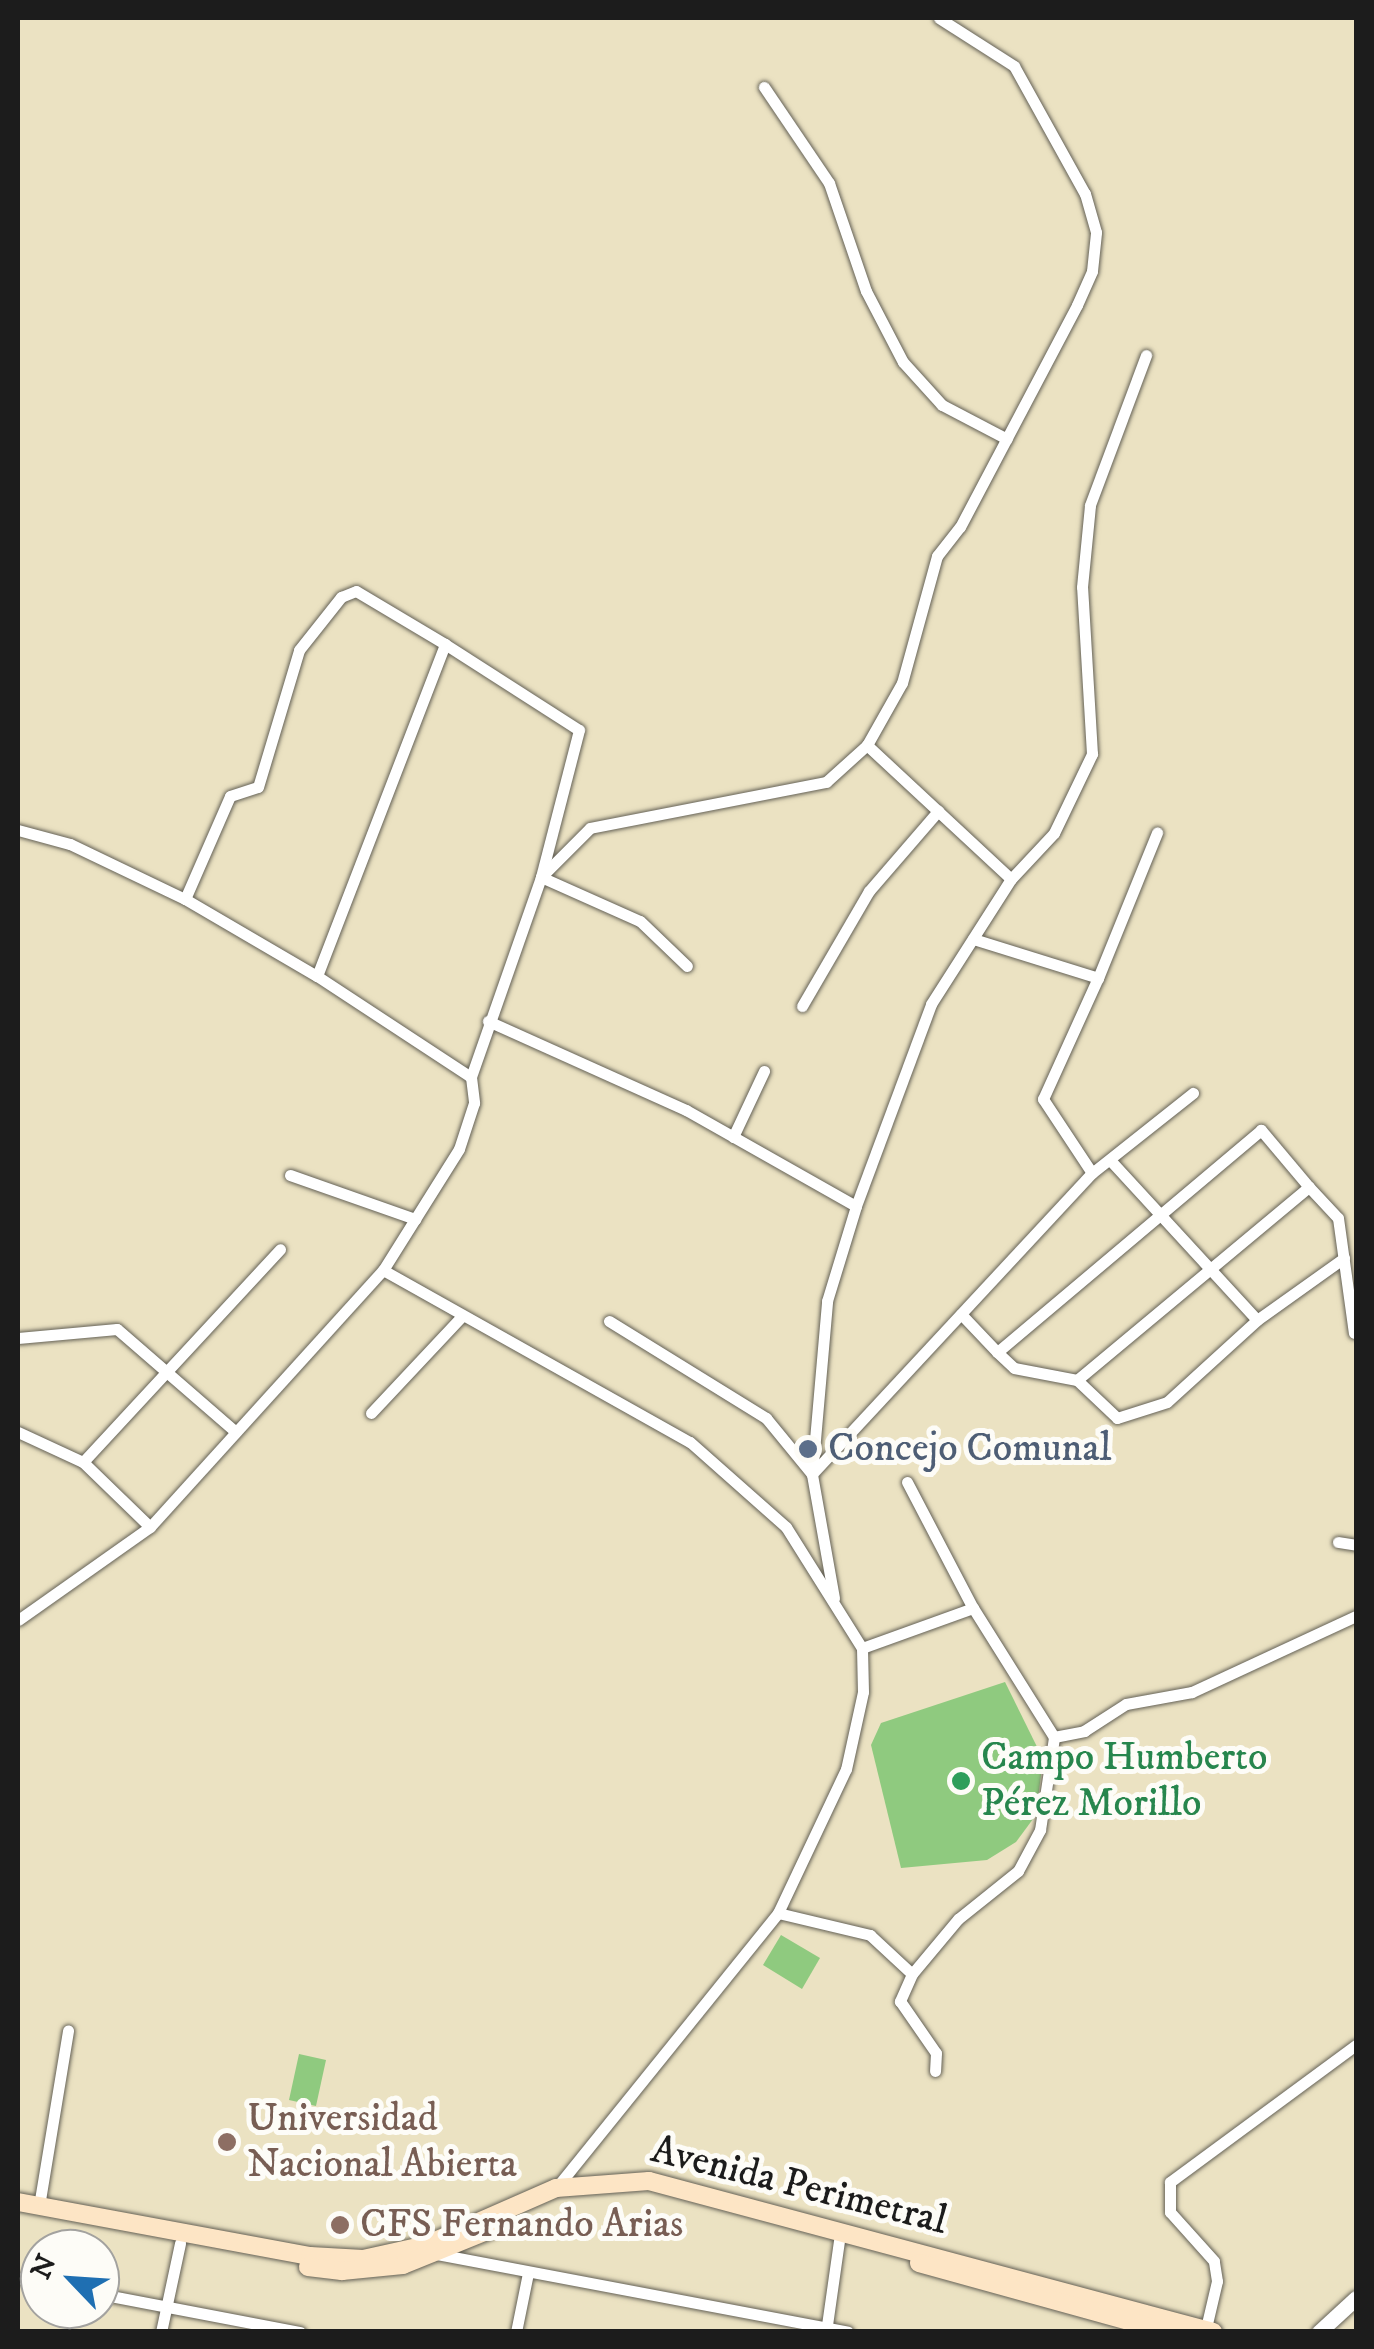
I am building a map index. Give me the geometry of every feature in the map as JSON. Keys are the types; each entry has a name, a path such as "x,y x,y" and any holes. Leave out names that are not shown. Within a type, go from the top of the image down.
{"main road":[{"name":"Avenida Perimetral","path":"18,2202 310,2256 363,2259 426,2245 556,2188 649,2181 1210,2330"},
{"name":"Avenida Perimetral","path":"18,2214 342,2271 437,2254 545,2203 609,2190 639,2190 1168,2332"}],"street":[{"path":"541,876 590,828 826,782 867,745 902,683 937,556 960,526 1092,271 1096,232 1085,194 1014,66 939,18"},
{"path":"764,88 830,184 866,291 903,362 942,405 1007,439"},
{"path":"834,1603 826,1524 812,1474 826,1302 908,1054 1011,879 1054,833 1092,754 1082,587 1090,505 1146,355"},
{"path":"18,1620 150,1527 383,1270 415,1220 459,1149 474,1103 472,1076 541,876 579,730 356,591 341,596 299,650 258,787 230,796 185,900"},
{"path":"317,976 445,644"},
{"path":"867,745 1011,879"},
{"path":"802,1006 869,891 938,811"},
{"path":"18,830 70,844 185,900 317,976 472,1076"},
{"path":"1092,1173 1043,1099 1098,978 1157,832"},
{"path":"541,876 640,921 687,966"},
{"path":"973,940 1098,978"},
{"path":"488,1022 734,1137 856,1206"},
{"path":"734,1137 764,1071"},
{"path":"812,1474 1092,1173 1194,1093"},
{"path":"997,1352 1260,1130 1338,1218 1351,1277 1354,1334"},
{"path":"1110,1160 1257,1320"},
{"path":"290,1175 415,1220"},
{"path":"1077,1380 1309,1187"},
{"path":"82,1462 280,1249"},
{"path":"960,1314 1014,1368 1077,1380 1118,1418 1167,1402 1257,1320 1344,1258"},
{"path":"383,1270 690,1442 786,1527 862,1648 863,1692 846,1769 778,1913 556,2188"},
{"path":"370,1414 462,1316"},
{"path":"609,1321 766,1418 812,1474"},
{"path":"18,1338 116,1329 236,1432"},
{"path":"18,1432 82,1462 150,1527"},
{"path":"907,1482 973,1608 1054,1737 1040,1830 1018,1871 958,1919 912,1974 900,2001 936,2053 935,2072"},
{"path":"1338,1542 1356,1545"},
{"path":"862,1648 973,1608"},
{"path":"1054,1737 1084,1730 1126,1704 1192,1692 1356,1616"},
{"path":"778,1913 870,1935 912,1974"},
{"path":"39,2206 68,2030"},
{"path":"1210,2330 1217,2282 1214,2261 1170,2212 1170,2182 1356,2045"},
{"path":"827,2329 840,2241"},
{"path":"161,2332 180,2243"},
{"path":"437,2254 848,2332"},
{"path":"516,2332 528,2273"},
{"path":"120,2298 300,2332"},
{"path":"1319,2332 1353,2306"}],"green space":[{"name":"Campo Humberto Pérez Morillo","path":"1005,1682 1043,1759 1036,1815 1016,1842 987,1860 901,1868 871,1745 881,1723"},
{"path":"781,1935 820,1958 802,1989 763,1965"},
{"path":"299,2054 326,2060 316,2106 289,2100"}],"place":[{"name":"Concejo Comunal","path":"808,1449"},
{"name":"Campo Humberto Pérez Morillo","path":"961,1781"},
{"name":"Universidad Nacional Abierta","path":"227,2142"},
{"name":"CFS Fernando Arias","path":"340,2225"}]}
